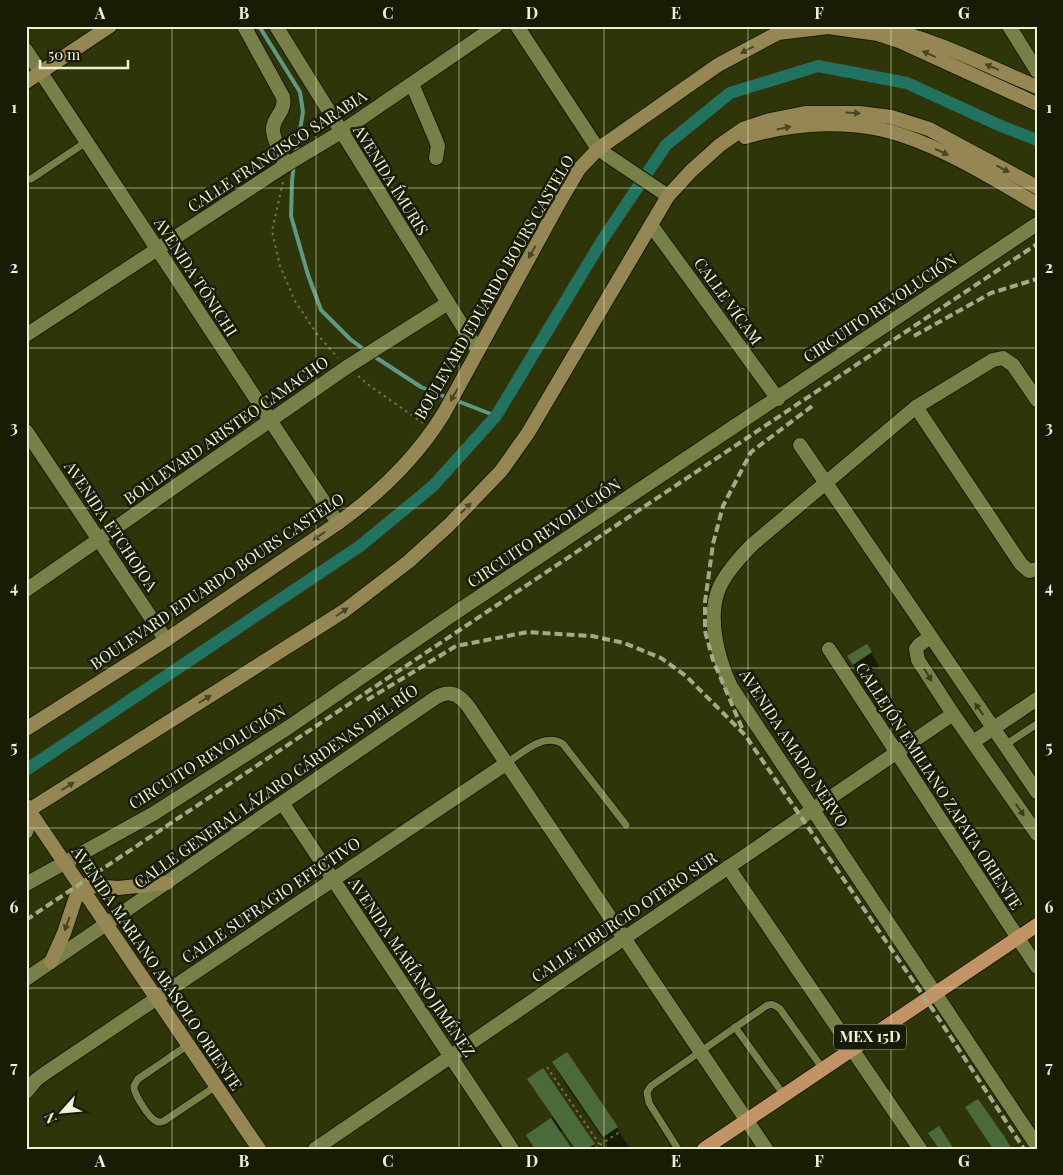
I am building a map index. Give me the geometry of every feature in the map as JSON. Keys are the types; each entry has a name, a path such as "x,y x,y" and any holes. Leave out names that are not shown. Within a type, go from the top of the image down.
{"highway":[{"name":"MEX 15D","path":"704,1149 1037,924"}],"main road":[{"path":"26,82 110,26"},
{"name":"BOULEVARD EDUARDO BOURS CASTELO","path":"26,729 166,640 338,522 397,474 433,430 572,180 588,159 718,65 776,30 834,27 876,30 1037,104"},
{"path":"876,30 907,33 1037,87"},
{"path":"26,832 28,811 309,634 386,580 437,537 501,471 528,433 650,225 665,194 720,145 743,129 770,120 805,112 832,112 891,117 929,129 1037,187"},
{"path":"720,145 748,136 795,126 825,124 876,128 906,136 945,153 1037,204"},
{"name":"AVENIDA MARIANO ABASOLO ORIENTE","path":"28,811 259,1149"},
{"path":"51,962 69,920 80,885 118,888 167,883"}],"street":[{"path":"244,26 283,97 284,104 275,121 273,130 286,165"},
{"name":"AVENIDA ÍMURIS","path":"276,26 478,351"},
{"name":"CALLE FRANCISCO SARABIA","path":"26,335 286,165 341,132 496,26"},
{"path":"517,26 600,151 665,194"},
{"path":"1009,26 1037,71"},
{"name":"AVENIDA TÓNICHI","path":"26,50 338,522"},
{"path":"412,84 436,138 438,146 436,158"},
{"name":"CIRCUITO REVOLUCIÓN","path":"26,884 152,814 289,727 466,606 1037,224"},
{"name":"CALLE VÍCAM","path":"650,225 778,398"},
{"name":"BOULEVARD ARISTEO CAMACHO","path":"26,590 348,367 448,303"},
{"name":"AVENIDA AMADO NERVO","path":"1037,400 1013,365 1003,358 993,360 916,407 738,560 719,588 715,620 718,653 731,687 1037,1146"},
{"path":"916,407 1021,564 1029,571 1037,569"},
{"name":"AVENIDA ETCHOJOA","path":"26,431 166,640"},
{"path":"800,445 1037,792"},
{"path":"930,637 919,645 916,654 953,714 1037,834"},
{"name":"CALLEJÓN EMILIANO ZAPATA ORIENTE","path":"829,649 1037,967"},
{"name":"CALLE GENERAL LÁZARO CÁRDENAS DEL RÍO","path":"26,979 435,698 448,692 462,698 507,763"},
{"path":"973,742 1037,699"},
{"name":"CALLE TIBURCIO OTERO SUR","path":"315,1149 953,714"},
{"path":"507,763 766,1149"},
{"name":"CALLE SUFRAGIO EFECTIVO","path":"28,1088 44,1074 156,997 507,763"},
{"name":"AVENIDA MARÍANO JIMÉNEZ","path":"282,804 512,1149"},
{"path":"728,867 920,1149"}],"lane":[{"path":"31,179 86,142"},
{"path":"1005,745 1037,724"},
{"path":"507,763 542,741 557,740 563,744 626,825"},
{"path":"678,1149 650,1103 648,1092 656,1081 766,1006 770,1004 776,1005 823,1069"},
{"path":"735,1027 784,1095"},
{"path":"188,1045 138,1079 134,1086 135,1094 153,1120 160,1122 216,1086"}],"path":[{"path":"286,165 272,231 280,266 295,301 317,334 348,367 370,386 433,430"},
{"path":"547,1067 600,1144"},
{"path":"594,1149 621,1131"}],"building":[{"path":"867,644 872,652 853,665 847,656"},
{"path":"567,1052 618,1127 603,1137 552,1062"},
{"path":"543,1068 595,1144 587,1149 575,1149 527,1079"},
{"path":"978,1099 1012,1149 993,1149 965,1107"},
{"path":"551,1118 572,1149 535,1149 526,1135"},
{"path":"939,1126 954,1149 939,1149 928,1133"}],"waterway":[{"path":"259,26 300,92 303,112 296,154"},
{"path":"26,770 360,546 433,486 496,416 603,239 666,145 730,93 818,66 907,83 1001,126 1037,140"},
{"path":"294,163 291,216 308,275 321,310 350,339 366,351"},
{"path":"372,355 421,387 448,398"},
{"path":"455,400 496,416"}],"railway":[{"path":"26,920 1037,244"},
{"path":"914,336 991,293 1037,279"},
{"path":"742,728 713,660 705,631 705,602 713,544 723,506 751,452 815,404"},
{"path":"367,700 456,646 528,632 592,636 624,643 661,658 686,676 745,735 935,1013 1024,1149"}]}
